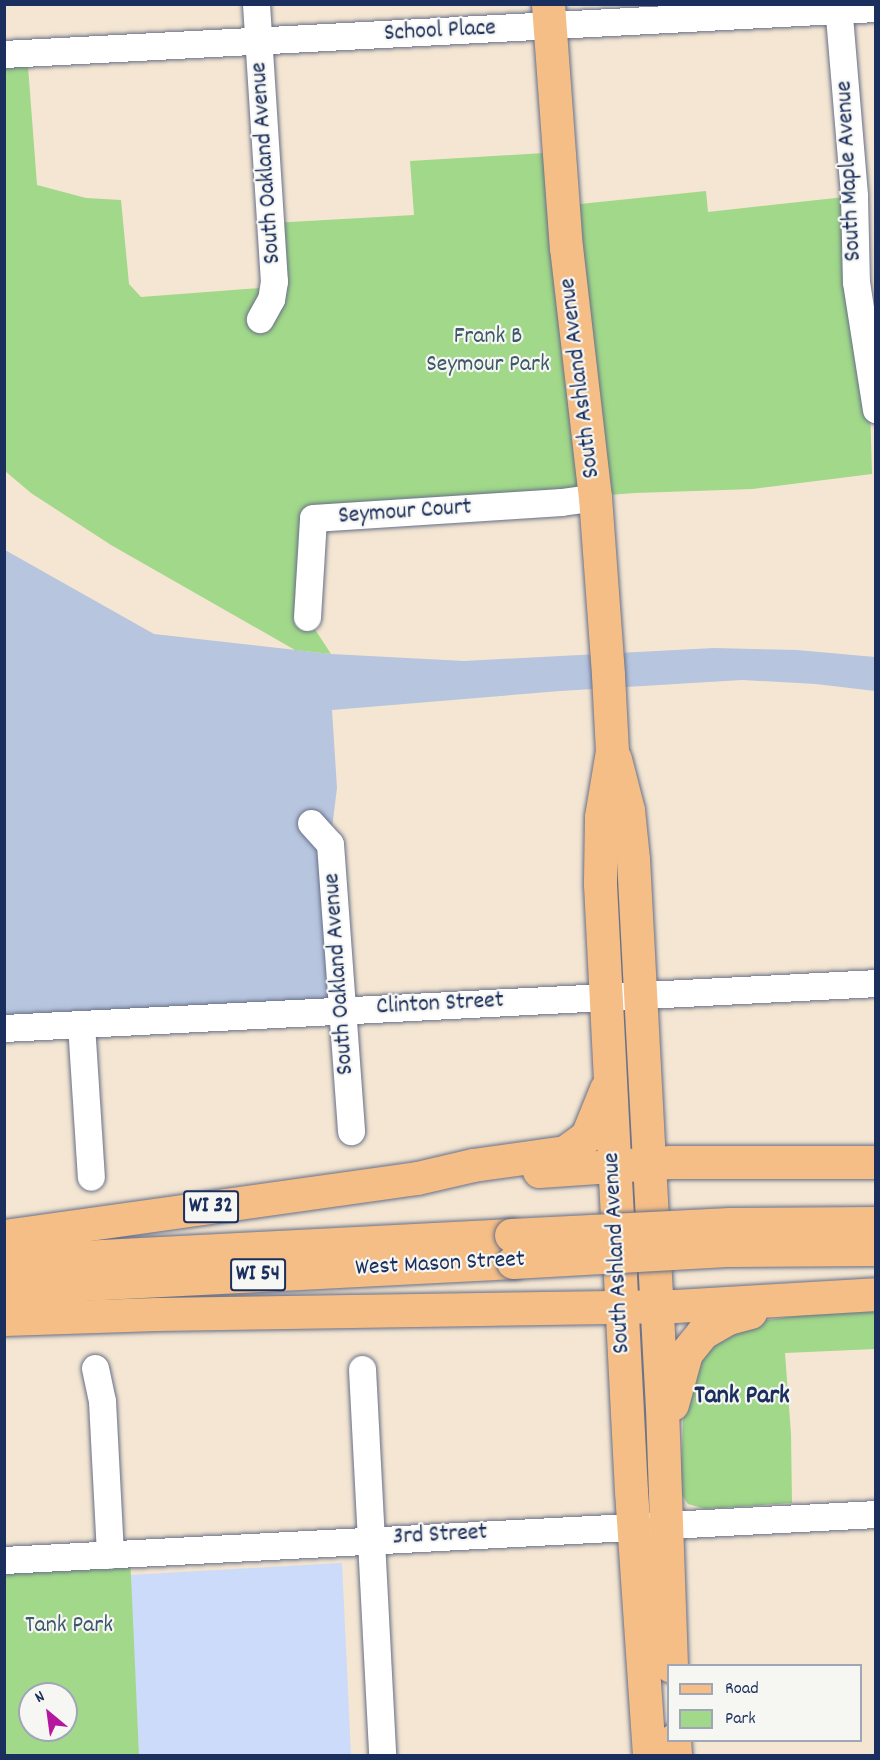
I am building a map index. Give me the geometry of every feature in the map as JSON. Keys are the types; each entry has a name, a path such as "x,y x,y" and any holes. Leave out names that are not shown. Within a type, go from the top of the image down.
{"main road":[{"name":"South Ashland Avenue","path":"549,15 567,254 595,497 612,751 600,832 605,996 649,1755"},
{"name":"South Ashland Avenue","path":"612,751 621,777 631,828 650,1163 671,1664"},
{"path":"417,1178 473,1165 565,1152 586,1136 609,1082"},
{"path":"613,1165 876,1162"},
{"name":"WI 32","path":"4,1236 417,1178 613,1165"},
{"name":"West Mason Street","path":"4,1288 512,1248 729,1224 876,1222"},
{"name":"West Mason Street","path":"4,1261 512,1248 876,1249"},
{"path":"4,1319 157,1314 656,1307 876,1294"},
{"path":"663,1439 680,1368 686,1353 702,1333 728,1318 792,1300"}],"street":[{"name":"South Oakland Avenue","path":"256,4 274,281 270,303 260,319"},
{"name":"School Place","path":"4,54 259,41 549,15 838,7 876,8"},
{"name":"South Maple Avenue","path":"838,7 854,196 856,282 876,409"},
{"name":"Seymour Court","path":"307,617 313,518 561,502 595,497"},
{"name":"South Oakland Avenue","path":"311,823 330,844 351,1131"},
{"name":"Clinton Street","path":"4,1028 876,983"},
{"path":"81,1024 91,1177"},
{"path":"95,1368 102,1401 110,1555"},
{"path":"362,1369 382,1755"},
{"name":"3rd Street","path":"4,1560 876,1514"}],"shaded area":[{"path":"5,550 154,634 331,654 464,661 714,648 797,650 875,657 875,691 816,684 742,680 560,691 332,710 337,788 330,844 344,1011 5,1028"},
{"path":"342,1563 351,1755 139,1755 130,1575"}],"green space":[{"name":"Frank B Seymour Park","path":"27,53 37,185 86,198 121,200 129,284 141,297 274,287 272,223 414,215 410,161 544,153 551,207 706,191 708,212 854,196 869,372 872,474 753,489 635,493 313,518 307,617 331,654 295,650 111,545 31,493 5,471 4,54"},
{"path":"875,1305 875,1349 785,1353 791,1434 792,1503 706,1509 688,1504 680,1492 684,1399 701,1347 760,1321"},
{"name":"Tank Park","path":"130,1554 139,1755 5,1755 4,1560"}],"district":[{"name":"Tank Park","path":"742,1397"}]}
